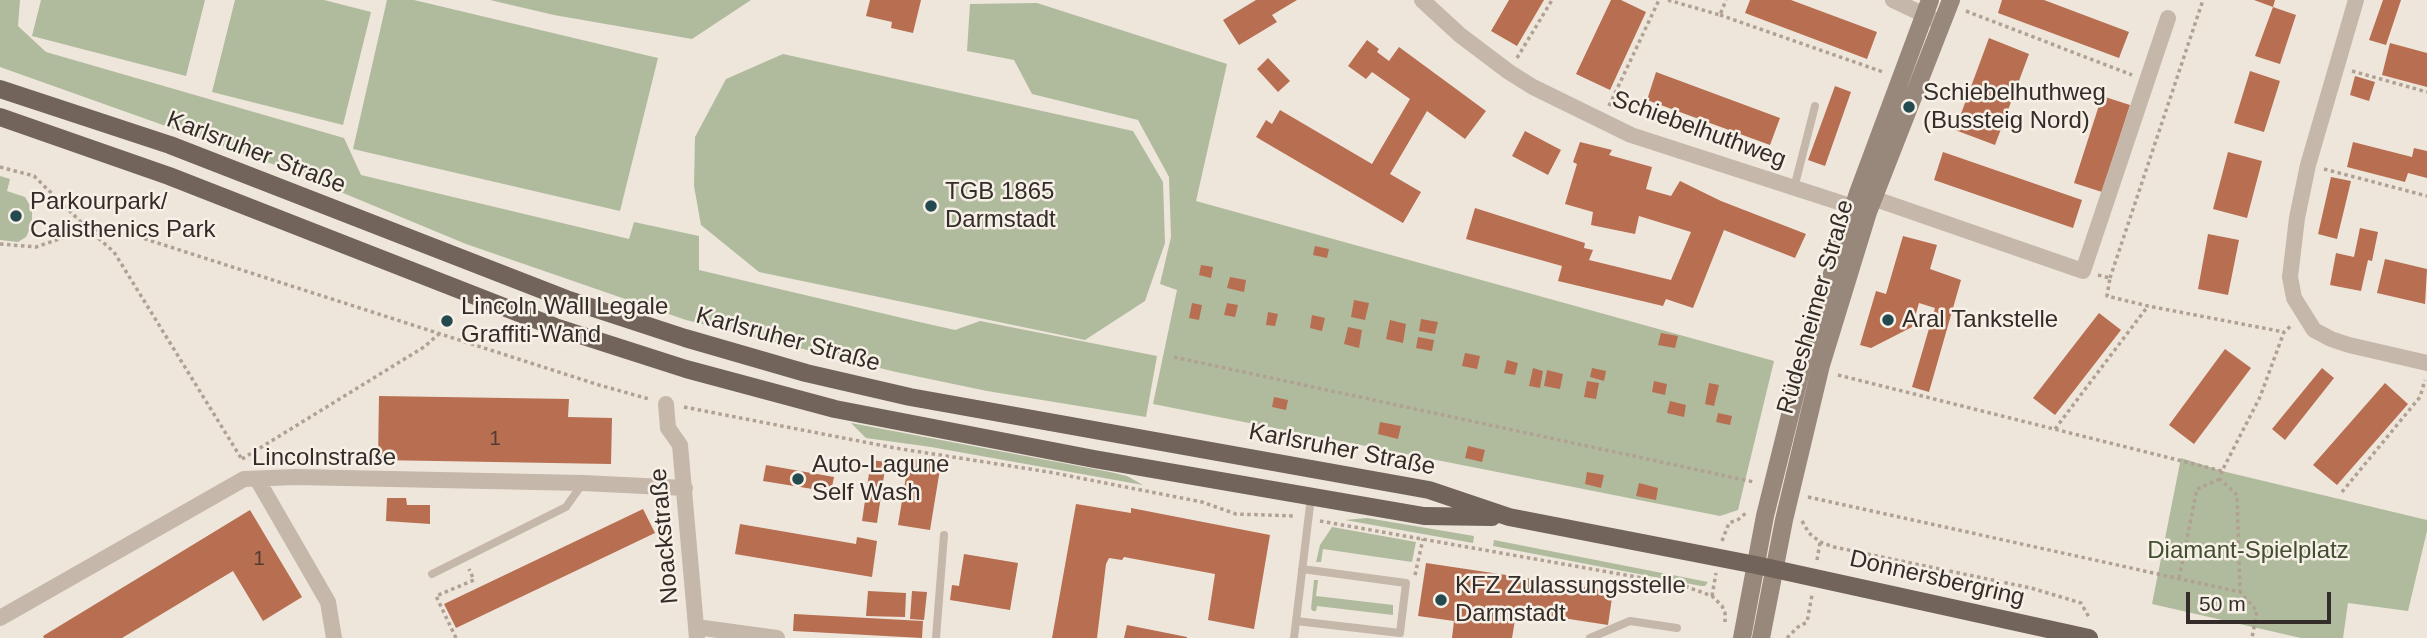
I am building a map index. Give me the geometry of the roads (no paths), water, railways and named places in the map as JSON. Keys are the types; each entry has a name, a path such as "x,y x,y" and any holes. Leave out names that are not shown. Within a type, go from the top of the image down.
{"main road":[{"name":"Rüdesheimer Straße","path":"1742,638 1768,501 1802,367 1863,203 1940,23 1956,4"},
{"name":"Rüdesheimer Straße","path":"1761,638 1774,569 1820,371 1863,203 1900,78 1927,7"},
{"name":"Karlsruher Straße","path":"0,89 170,145 566,299 763,361 910,397 1429,489 1509,517 1774,569"},
{"name":"Karlsruher Straße","path":"0,117 169,176 555,327 686,369 835,409 1094,459 1424,516 1509,517"},
{"name":"Donnersbergring","path":"1774,569 2089,638"}],"street":[{"name":"Schiebelhuthweg","path":"1422,0 1460,35 1509,72 1533,87 1631,135 1794,188 1863,203 2083,271 2168,18"},
{"path":"1893,0 1927,7 1940,23"},
{"path":"2356,0 2308,165 2297,218 2290,277 2294,298 2314,330 2330,339 2427,363"},
{"name":"Noackstraße","path":"666,404 668,428 680,445 696,632 777,638"},
{"name":"Lincolnstraße","path":"0,618 244,479 296,477 685,488"},
{"path":"257,479 328,602 334,638"}],"lane":[{"path":"1794,188 1815,106"},
{"path":"432,574 566,507 583,484"},
{"path":"1294,638 1311,497"},
{"path":"936,638 944,535"},
{"path":"1296,621 1400,633 1406,583 1302,569"},
{"path":"1590,638 1630,621 1677,628"}],"place":[{"name":"Schiebelhuthweg (Bussteig Nord)","path":"1909,107"},
{"name":"TGB 1865 Darmstadt","path":"931,206"},
{"name":"Parkourpark/ Calisthenics Park","path":"16,216"},
{"name":"Aral Tankstelle","path":"1888,320"},
{"name":"Lincoln Wall Legale Graffiti-Wand","path":"447,321"},
{"name":"Auto-Lagune Self Wash","path":"798,479"},
{"name":"KFZ Zulassungsstelle Darmstadt","path":"1441,600"}],"park label":[{"name":"Diamant-Spielplatz","path":"2248,551"}]}
